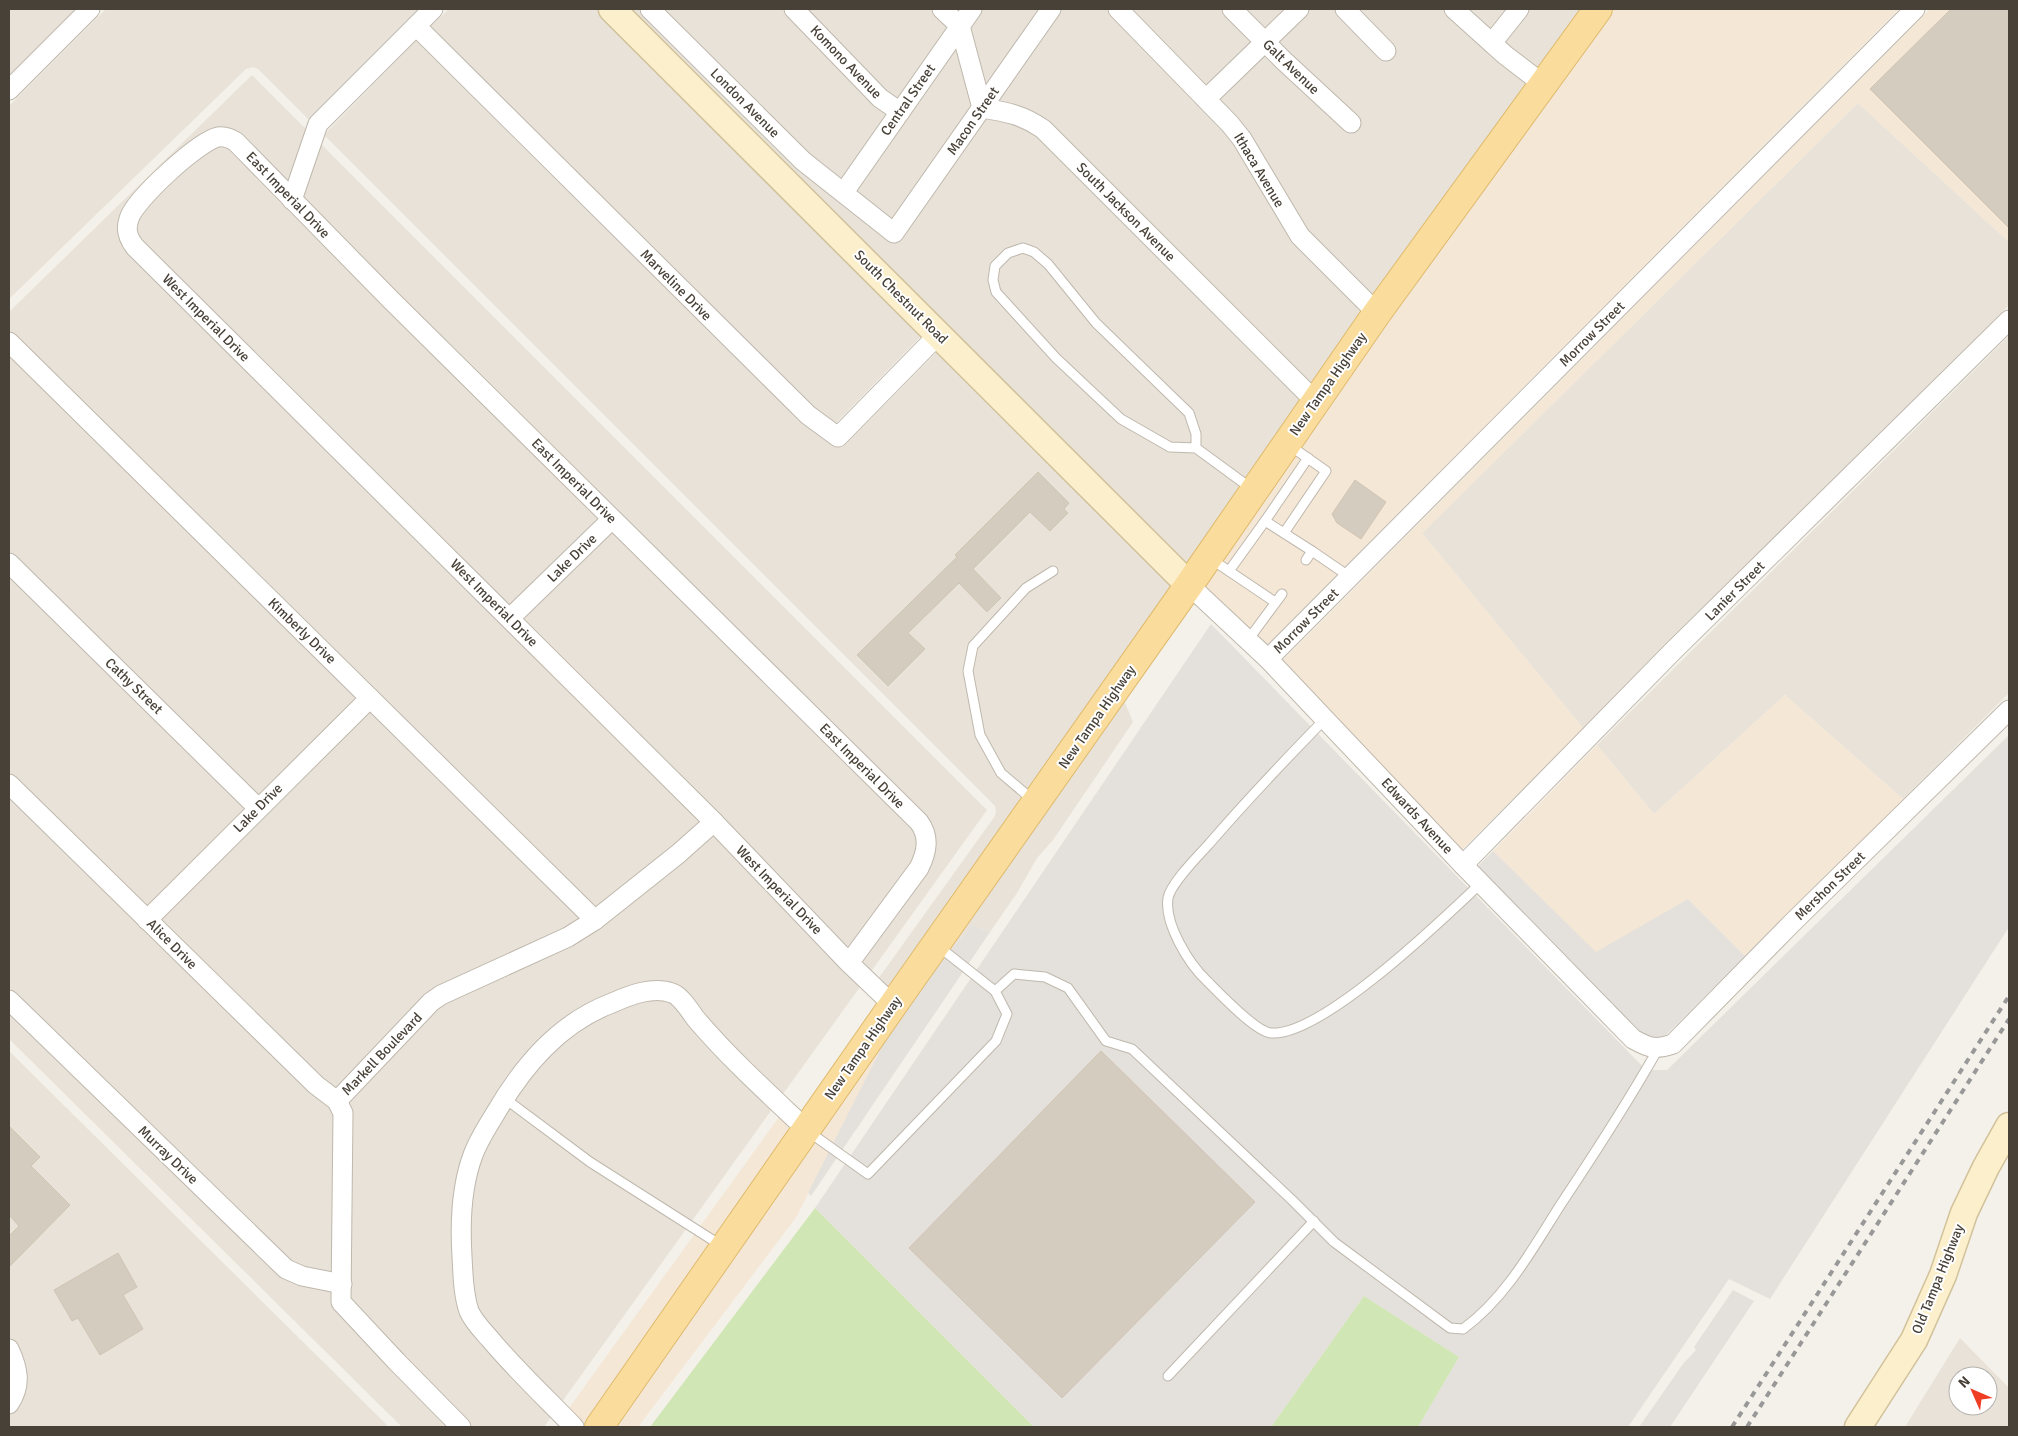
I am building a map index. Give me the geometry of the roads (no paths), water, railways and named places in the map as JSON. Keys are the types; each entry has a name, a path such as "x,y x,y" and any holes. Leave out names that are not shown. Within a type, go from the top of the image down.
{"main road":[{"name":"New Tampa Highway","path":"600,1427 893,1005 1190,585 1219,564 1255,490 1297,451 1316,402 1377,313 1598,9"}],"street":[{"path":"9,90 90,9"},
{"path":"292,200 318,124 433,9"},
{"name":"South Chestnut Road","path":"612,9 1190,585"},
{"name":"London Avenue","path":"650,9 803,161 894,233"},
{"name":"Komono Avenue","path":"794,9 880,98 900,112"},
{"path":"942,9 960,26 982,108"},
{"name":"Central Street","path":"844,192 972,9"},
{"name":"Macon Street","path":"894,233 1051,9"},
{"name":"Ithaca Avenue","path":"1118,9 1230,124 1242,139 1300,236 1377,313"},
{"name":"Galt Avenue","path":"1232,9 1351,123"},
{"path":"1206,99 1299,9"},
{"path":"1345,9 1386,51"},
{"path":"1454,9 1492,43 1543,84"},
{"path":"1492,43 1519,9"},
{"name":"Morrow Street","path":"1268,659 1915,9"},
{"name":"Marveline Drive","path":"416,26 808,415 838,437 939,334"},
{"name":"South Jackson Avenue","path":"982,108 1014,114 1031,121 1043,129 1316,402"},
{"name":"East Imperial Drive","path":"135,247 128,238 126,228 129,217 180,160 212,139 221,136 236,142 612,519 919,822 924,830 926,842 926,855 920,868 849,963"},
{"name":"West Imperial Drive","path":"135,247 510,618 714,822 849,963 893,1005"},
{"name":"Lanier Street","path":"1463,865 1672,652 2009,320"},
{"name":"Kimberly Drive","path":"9,342 595,920"},
{"name":"Lake Drive","path":"510,618 612,519"},
{"name":"Cathy Street","path":"9,564 258,808"},
{"name":"Edwards Avenue","path":"1190,585 1268,659 1463,865 1633,1039 1652,1047"},
{"name":"Lake Drive","path":"147,920 370,698"},
{"name":"Mershon Street","path":"1652,1047 1673,1044 1792,923 2009,710"},
{"name":"Alice Drive","path":"9,784 316,1085 337,1101"},
{"name":"Markell Boulevard","path":"461,1427 341,1302 343,1113 337,1101 431,1002 441,995 568,937 595,920 678,854 714,822"},
{"path":"574,1427 508,1360 476,1322 470,1312 467,1300 461,1235 464,1190 472,1156 484,1131 504,1098 532,1060 549,1042 573,1024 601,1007 628,996 657,989 675,993 720,1048 806,1130"},
{"name":"Murray Drive","path":"9,1000 286,1270 302,1276 342,1284"},
{"name":"Old Tampa Highway","path":"1858,1427 1914,1340 1943,1275 1964,1213 1986,1167 2009,1126"},
{"path":"9,1349 16,1364 18,1378 16,1394 9,1404"}],"lane":[{"path":"1196,448 1196,434 1189,413 1096,323 1048,264 1034,252 1023,248 1008,253 994,266 993,280 996,292 1056,358 1122,420 1170,447 1196,448 1255,490"},
{"path":"1275,602 1219,564 1265,521 1297,451 1326,470 1284,533"},
{"path":"1265,521 1350,578"},
{"path":"1306,560 1312,551"},
{"path":"1036,803 1001,773 980,735 968,671 973,646 1026,588 1054,571"},
{"path":"1248,640 1282,594"},
{"path":"1325,719 1183,872 1168,897 1169,922 1196,971 1254,1024 1270,1033 1286,1032 1318,1018 1368,983 1481,883"},
{"path":"806,1130 868,1174 996,1041 1007,1014 995,990 936,944"},
{"path":"995,990 1014,974 1046,977 1068,988 1106,1042 1132,1048 1334,1242 1450,1328 1463,1329 1480,1316 1520,1268 1639,1084 1652,1047"},
{"path":"504,1098 590,1162 724,1248"},
{"path":"1168,1376 1314,1222"}],"railway":[{"path":"1732,1427 2009,996"},
{"path":"1747,1427 2009,1019"}]}
